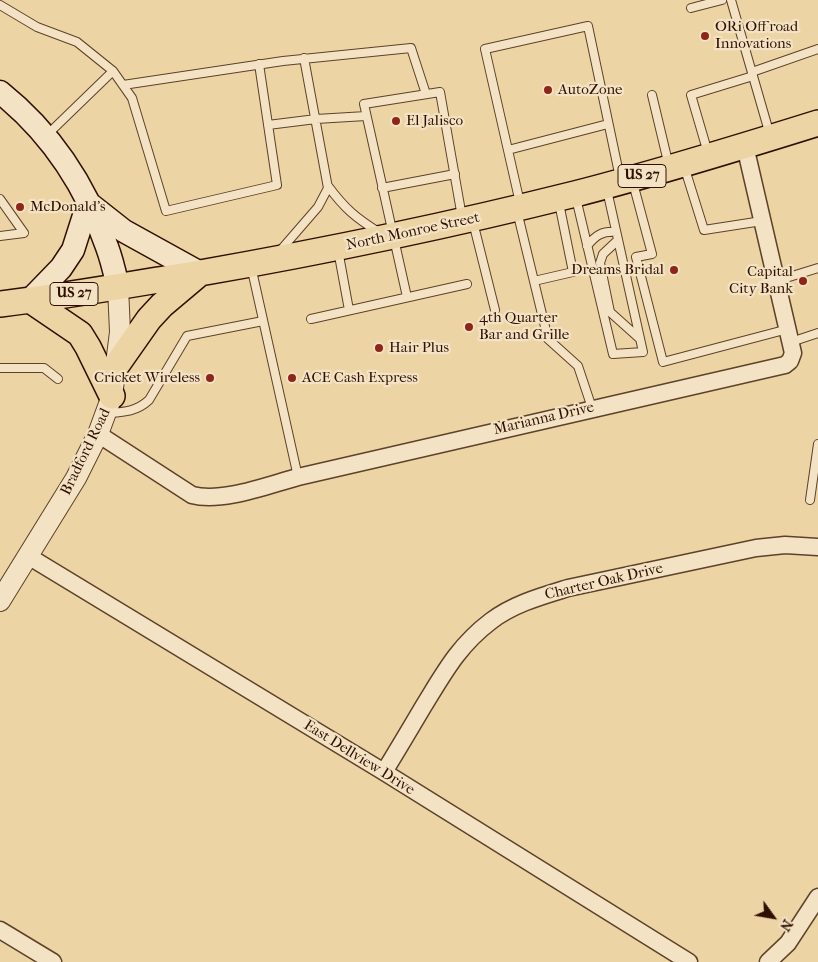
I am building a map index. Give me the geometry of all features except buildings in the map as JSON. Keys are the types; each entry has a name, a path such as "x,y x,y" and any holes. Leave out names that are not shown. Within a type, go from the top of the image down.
{"main road":[{"path":"0,92 46,136 83,192 108,247 118,287"},
{"name":"North Monroe Street","path":"10,300 118,287 200,273 338,248 468,220 620,182 710,157 818,123"},
{"path":"88,203 124,231 200,273 149,319 116,366"},
{"path":"10,300 61,268 73,250 88,203"},
{"path":"10,300 80,334 88,347 109,404"}],"street":[{"name":"Marianna Drive","path":"98,434 192,495 205,498 222,497 298,477 592,408 785,365 790,361 794,353 745,146"},
{"name":"Bradford Road","path":"0,601 76,478 98,434 109,404 116,366 120,332 118,287"},
{"name":"Charter Oak Drive","path":"384,772 452,660 472,637 492,620 515,607 544,595 568,588 756,548 785,545 818,547"},
{"name":"East Dellview Drive","path":"28,556 384,772 690,962"},
{"path":"768,962 788,942 818,897"},
{"path":"0,930 53,962"}],"lane":[{"path":"692,8 722,0"},
{"path":"731,0 771,138"},
{"path":"0,5 38,26 77,42 113,71 132,98 166,211 277,185 259,64"},
{"path":"592,408 578,366 548,339 518,208 508,150 485,49 588,26 620,182 652,254 636,257 663,362 789,336 818,333"},
{"path":"123,85 304,58 411,48 426,94"},
{"path":"710,157 691,95 818,50"},
{"path":"304,58 328,187 354,217 390,237"},
{"path":"46,136 113,71"},
{"path":"407,297 390,237 382,188 364,104 440,92 455,174 495,310"},
{"path":"652,95 677,166 704,230 762,221"},
{"path":"268,125 316,119 366,116"},
{"path":"508,150 608,124"},
{"path":"382,188 455,174"},
{"path":"567,196 587,246 613,354 643,352 617,236 620,182"},
{"path":"298,477 262,321 262,262 318,207 328,187"},
{"path":"534,281 572,272 567,196"},
{"path":"0,236 24,233 2,202"},
{"path":"587,246 602,232 617,236"},
{"path":"617,236 603,254 600,262 610,312 639,338"},
{"path":"338,248 349,310"},
{"path":"776,281 818,268"},
{"path":"311,319 468,284"},
{"path":"109,404 132,411 143,405 148,400 187,336 262,321"},
{"path":"0,368 44,368 58,379"},
{"path":"810,500 818,444"}],"place":[{"name":"ORi Off road Innovations","path":"705,36"},
{"name":"AutoZone","path":"548,90"},
{"name":"El Jalisco","path":"396,121"},
{"name":"McDonald's","path":"20,207"},
{"name":"Dreams Bridal","path":"674,270"},
{"name":"Capital City Bank","path":"803,281"},
{"name":"4th Quarter Bar and Grille","path":"469,327"},
{"name":"Hair Plus","path":"379,348"},
{"name":"Cricket Wireless","path":"210,378"},
{"name":"ACE Cash Express","path":"292,378"}]}
